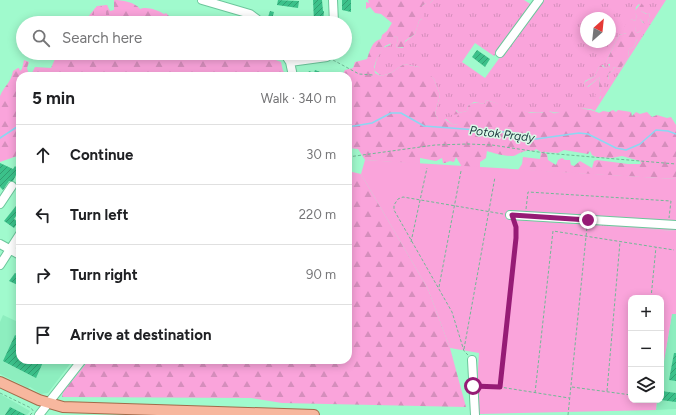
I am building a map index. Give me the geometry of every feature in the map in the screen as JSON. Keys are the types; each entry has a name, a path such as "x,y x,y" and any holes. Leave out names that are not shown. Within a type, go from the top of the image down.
{"main road":[{"path":"0,382 49,404 63,407 314,415"}],"street":[{"path":"202,0 253,16"},
{"path":"333,0 334,16"},
{"path":"500,53 539,0"},
{"path":"292,72 290,62 301,60"},
{"path":"0,204 12,186"},
{"path":"511,215 672,225"},
{"path":"0,265 16,240"},
{"path":"0,244 16,253"},
{"path":"472,360 475,415"},
{"path":"39,415 79,364"}],"path":[{"path":"336,60 359,74 374,75"},
{"path":"352,156 435,145 468,144 492,145 545,153 676,164"},
{"path":"411,242 427,168"},
{"path":"439,287 461,171"},
{"path":"464,351 495,177"},
{"path":"525,216 528,192 671,201 672,225"},
{"path":"472,360 464,351 452,312 439,287 411,242 394,210 394,205 398,199 403,197 511,215 516,227 516,238 500,387"},
{"path":"568,415 588,220"},
{"path":"535,393 553,231 674,250"},
{"path":"607,391 620,242"},
{"path":"651,295 656,247"},
{"path":"473,386 500,387 570,398"},
{"path":"571,387 628,394"},
{"path":"0,393 31,408 33,412 30,415"}],"shaded area":[{"path":"672,314 676,314 676,409 656,410 657,403 664,403 664,361"},
{"path":"3,315 16,321 16,364 70,364 48,393 41,394 30,387 28,388 0,374 0,322"},
{"path":"0,394 30,411 27,415 0,415"}],"green space":[{"path":"114,0 124,1 132,3 140,9 149,8 164,14 166,13 169,16 89,16 97,6 107,5 110,11 114,10"},
{"path":"368,0 433,0 422,6 424,17 419,21 415,34 405,41 404,47 396,48 398,38 395,36 392,43 385,46 377,58 374,67 375,73 381,76 391,73 404,64 423,68 434,79 440,95 435,114 438,119 442,117 453,125 458,124 456,118 459,114 450,115 449,112 453,109 459,113 467,111 470,104 485,104 486,100 531,113 542,113 547,110 556,113 569,109 587,110 599,113 613,110 616,112 618,110 631,112 632,116 636,112 640,114 647,112 652,117 657,115 667,118 671,117 676,125 676,179 518,170 522,164 523,157 540,159 541,152 536,149 534,151 522,152 514,156 502,155 487,151 486,158 480,162 480,167 462,167 456,157 454,162 450,161 445,163 443,163 442,158 436,161 420,158 420,164 365,160 358,149 352,148 352,72 344,72 345,70 353,68 355,62 367,59 373,44 381,39 382,35 387,31 392,23 381,14 375,13 370,7 366,9 366,2 369,3","holes":["564,150 588,154 590,151 592,155 596,157 612,158 622,156 640,161 641,164 597,160 594,161 592,168 580,161 574,166 571,165 570,160 565,160 562,158 558,160 556,165 548,160 547,154 543,152 558,153"]},
{"path":"433,0 524,0 532,5 494,56 475,43 462,62 485,78 541,0 666,0 595,111 584,108 559,112 550,111 534,113 518,110 486,100 485,104 474,102 468,106 467,111 459,113 456,110 456,113 459,114 458,124 453,125 446,119 438,119 435,114 440,95 434,79 419,67 404,64 391,73 381,76 374,70 377,58 383,48 390,45 395,36 398,38 396,48 403,48 405,42 415,34 419,21 422,19 422,6 426,3 430,3","holes":["639,4 642,7 641,11 647,14 650,13 648,23 643,23 640,19 638,20 635,29 638,33 641,30 634,47 629,49 628,58 620,69 613,67 614,70 608,74 609,79 604,83 600,99 598,94 601,91 599,87 600,77 588,87 584,85 585,81 595,76 599,67 603,65 605,68 610,66 606,62 613,48 580,48 580,12 616,12 616,41 619,35 627,33 631,19 635,21 637,16 635,13 636,7"]},
{"path":"641,3 644,6 641,11 646,14 650,13 648,23 645,24 640,19 635,29 638,33 641,30 644,32 640,39 637,39 634,47 629,49 628,58 620,69 613,67 614,70 608,74 609,82 604,83 604,91 598,100 596,99 595,95 601,91 599,87 600,77 587,87 584,85 585,82 595,76 601,65 605,68 610,66 610,64 607,64 606,62 613,48 616,48 616,41 619,35 627,33 624,27 627,21 631,19 635,21 637,16 634,12"},
{"path":"107,5 109,16 91,16 95,8"},
{"path":"24,60 29,62 27,68 28,72 16,72 16,156 0,162 0,96 11,79 13,71 18,68 20,71"},
{"path":"55,60 276,60 281,62 284,72 32,72 35,67 51,68"},
{"path":"365,160 676,179 676,221 508,210 506,219 676,231 676,314 672,314 664,361 664,295 628,295 628,403 657,403 656,410 479,414 477,386 479,353 450,348 428,289 361,174"},
{"path":"352,172 361,174 428,289 450,348 466,407 282,403 251,398 62,397 63,392 86,364 352,364"},
{"path":"527,211 667,220 666,223 525,214"},
{"path":"589,223 676,228 676,231 589,225"}],"building":[{"path":"278,0 299,1 298,8 277,5"},
{"path":"313,0 322,0 324,16 314,16"},
{"path":"342,0 351,0 351,12 342,10"},
{"path":"270,11 274,12 273,16 268,16"},
{"path":"477,50 490,59 485,67 472,57"},
{"path":"0,163 13,169 15,166 16,175 13,181 9,181 3,190 0,187"},
{"path":"16,206 16,216 14,219 16,220 16,225 14,228 4,221"},
{"path":"15,273 16,273 16,284 9,281"},
{"path":"15,335 16,364 42,364 36,378 3,361"},
{"path":"674,353 676,353 676,381 669,380"},
{"path":"664,391 676,393 676,402 664,400"},
{"path":"10,407 26,415 5,415"}],"waterway":[{"name":"Potok Prądy","path":"352,126 372,123 391,113 401,113 424,126 515,133 536,139 579,133 588,134 616,148 626,150 640,144 656,130 668,131 676,134"},
{"name":"Potok Prądy","path":"0,138 16,128"}],"route":[{"path":"473,386 500,387 516,238 516,227 512,215 588,220"}]}
